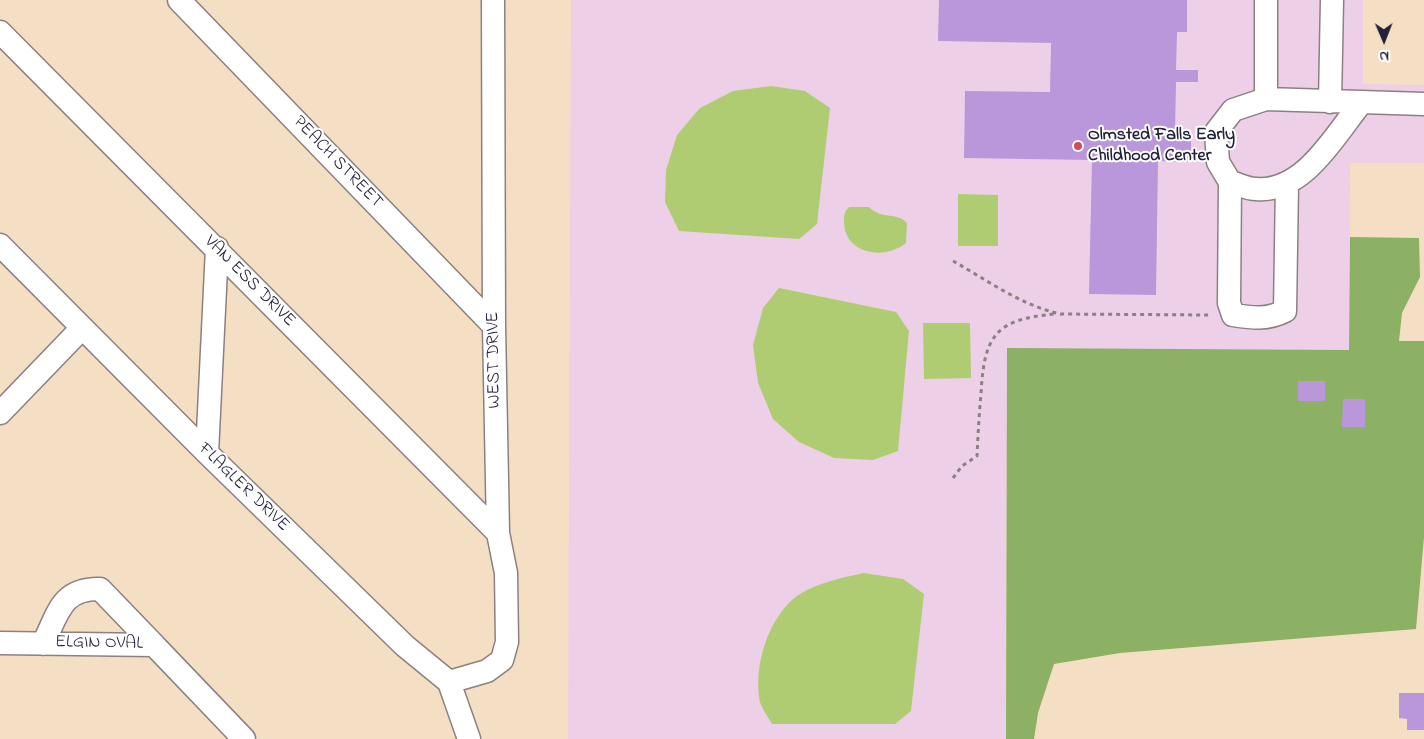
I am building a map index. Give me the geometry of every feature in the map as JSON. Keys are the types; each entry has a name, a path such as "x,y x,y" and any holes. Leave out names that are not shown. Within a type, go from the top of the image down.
{"street":[{"name":"PEACH STREET","path":"179,0 494,326"},
{"name":"WEST DRIVE","path":"449,682 487,671 502,660 507,642 506,573 498,533 494,326 493,0"},
{"path":"1266,0 1266,99"},
{"path":"1330,102 1332,0"},
{"name":"VAN ESS DRIVE","path":"0,32 217,248 498,533"},
{"path":"1287,183 1285,311 1272,317 1255,319 1233,315 1229,303 1230,182 1218,162 1216,132 1232,110 1266,99 1424,104"},
{"path":"1230,182 1255,189 1287,183 1310,167 1361,103"},
{"name":"FLAGLER DRIVE","path":"0,245 207,453 405,646 449,682"},
{"path":"207,453 217,248"},
{"path":"0,413 82,328"},
{"name":"ELGIN OVAL","path":"43,644 66,599 82,589 100,590 244,739"},
{"name":"ELGIN OVAL","path":"0,643 154,645"},
{"path":"449,682 468,739"}],"path":[{"path":"953,261 1030,304 1060,314"},
{"path":"953,478 962,466 977,456 982,367 987,347 998,332 1015,322 1031,316 1060,314 1233,315"}],"shaded area":[{"path":"571,0 1363,0 1363,84 1424,85 1424,163 1350,163 1349,350 1007,349 1006,739 568,739"}],"green space":[{"path":"771,86 805,91 830,108 817,224 799,239 679,231 665,202 666,170 677,135 700,108 733,91"},
{"path":"958,194 998,195 998,246 958,246"},
{"path":"849,207 869,207 879,213 903,220 907,223 906,243 897,249 876,253 857,247 845,231 844,216"},
{"path":"1350,237 1419,238 1420,277 1402,313 1399,341 1424,341 1424,537 1416,629 1120,653 1054,664 1038,713 1034,739 1006,739 1007,348 1349,350"},
{"path":"779,288 896,312 909,331 898,451 873,460 834,458 799,442 773,419 758,383 753,345 763,308"},
{"path":"923,323 970,323 971,378 924,379"},
{"path":"864,573 903,579 924,594 911,711 895,724 772,724 760,703 758,683 761,657 776,620 799,594 826,582"}],"building":[{"name":"Olmsted Falls Early Childhood Center","path":"939,0 1187,0 1187,32 1177,32 1176,70 1198,70 1198,82 1176,82 1175,133 1191,133 1191,162 1158,161 1156,295 1089,294 1092,160 964,158 965,91 1050,92 1051,43 938,41"},
{"path":"1298,381 1325,381 1325,401 1298,401"},
{"path":"1343,399 1365,399 1365,427 1342,427"},
{"path":"1399,693 1424,693 1424,730 1407,730 1407,719 1399,718"}],"place":[{"name":"Olmsted Falls Early Childhood Center","path":"1078,146"}]}
